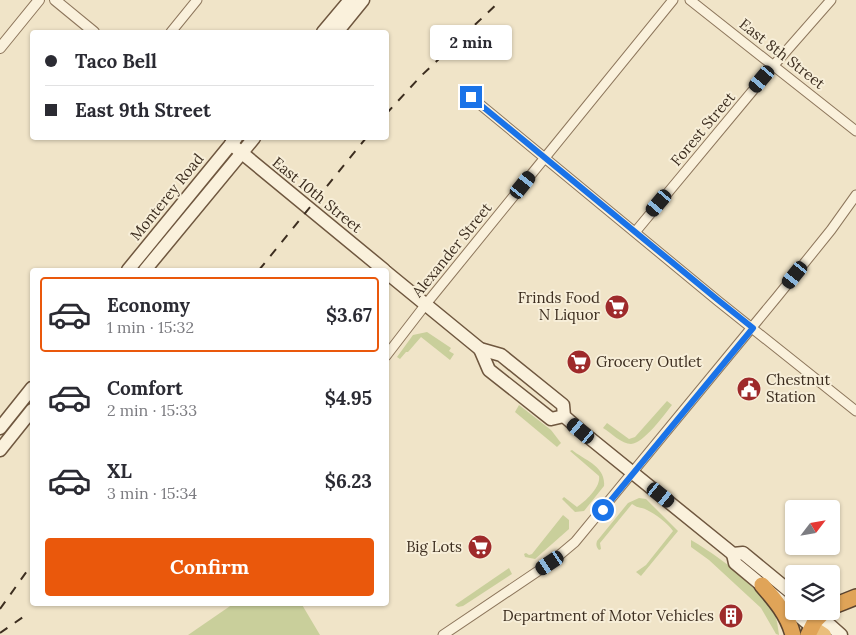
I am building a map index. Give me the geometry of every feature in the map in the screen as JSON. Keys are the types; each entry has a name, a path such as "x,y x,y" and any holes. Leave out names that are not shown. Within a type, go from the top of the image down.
{"highway":[{"path":"762,585 780,606 793,635"},
{"path":"840,607 856,597"}],"main road":[{"path":"325,30 353,2"},
{"path":"337,30 353,2"},
{"name":"Monterey Road","path":"130,268 230,140"},
{"name":"East 10th Street","path":"230,140 241,153 381,268"},
{"name":"Monterey Road","path":"147,268 252,140"},
{"name":"East 10th Street","path":"389,274 480,348 501,356 563,405 564,416 733,554 735,563 762,585 785,599"},
{"name":"East 10th Street","path":"480,348 489,370 551,420 564,416"},
{"path":"2,421 30,390"},
{"path":"0,450 30,412"},
{"name":"East 10th Street","path":"733,554 742,553 785,588"},
{"name":"East 10th Street","path":"819,620 841,635"}],"street":[{"path":"0,48 40,0"},
{"path":"55,0 92,30"},
{"path":"172,30 197,0"},
{"name":"Alexander Street","path":"389,352 673,0"},
{"name":"East 8th Street","path":"690,0 856,131"},
{"name":"Forest Street","path":"636,231 774,65 831,0"},
{"path":"471,97 856,411"},
{"path":"443,635 550,563 568,549 587,529 753,328 831,230 856,195"}],"green space":[{"path":"427,332 451,348 449,351 454,354 450,360 421,337 400,359 397,357 413,335"},
{"path":"667,401 672,405 653,428 636,442 628,444 603,428 607,423 629,439 635,437"},
{"path":"519,405 551,430 561,443 557,447 515,412"},
{"path":"572,450 598,468 604,479 604,486 584,511 575,512 562,499 564,497 577,507 598,485 599,476 570,451"},
{"path":"639,498 646,499 678,531 641,576 636,572 646,565 673,531 657,516 632,504 600,543 601,549 597,548 596,544 628,503"},
{"path":"563,515 569,520 569,529 535,559 525,557 524,554 526,553 532,554"},
{"path":"691,540 724,562 761,593 774,612 779,635 776,634 761,608 709,560 691,547"},
{"path":"509,568 512,574 463,606 458,607 455,605"},
{"path":"230,606 303,606 320,635 188,635"}],"railway":[{"path":"389,111 421,76 501,0"},
{"path":"261,268 364,140"},
{"path":"0,609 30,567"},
{"path":"0,633 26,615"}],"place":[{"name":"Frinds Food N Liquor","path":"617,307"},
{"name":"Grocery Outlet","path":"579,362"},
{"name":"Chestnut Station","path":"749,389"},
{"name":"Big Lots","path":"480,547"},
{"name":"Department of Motor Vehicles","path":"731,616"}],"route":[{"path":"471,97 753,328 603,510"}]}
